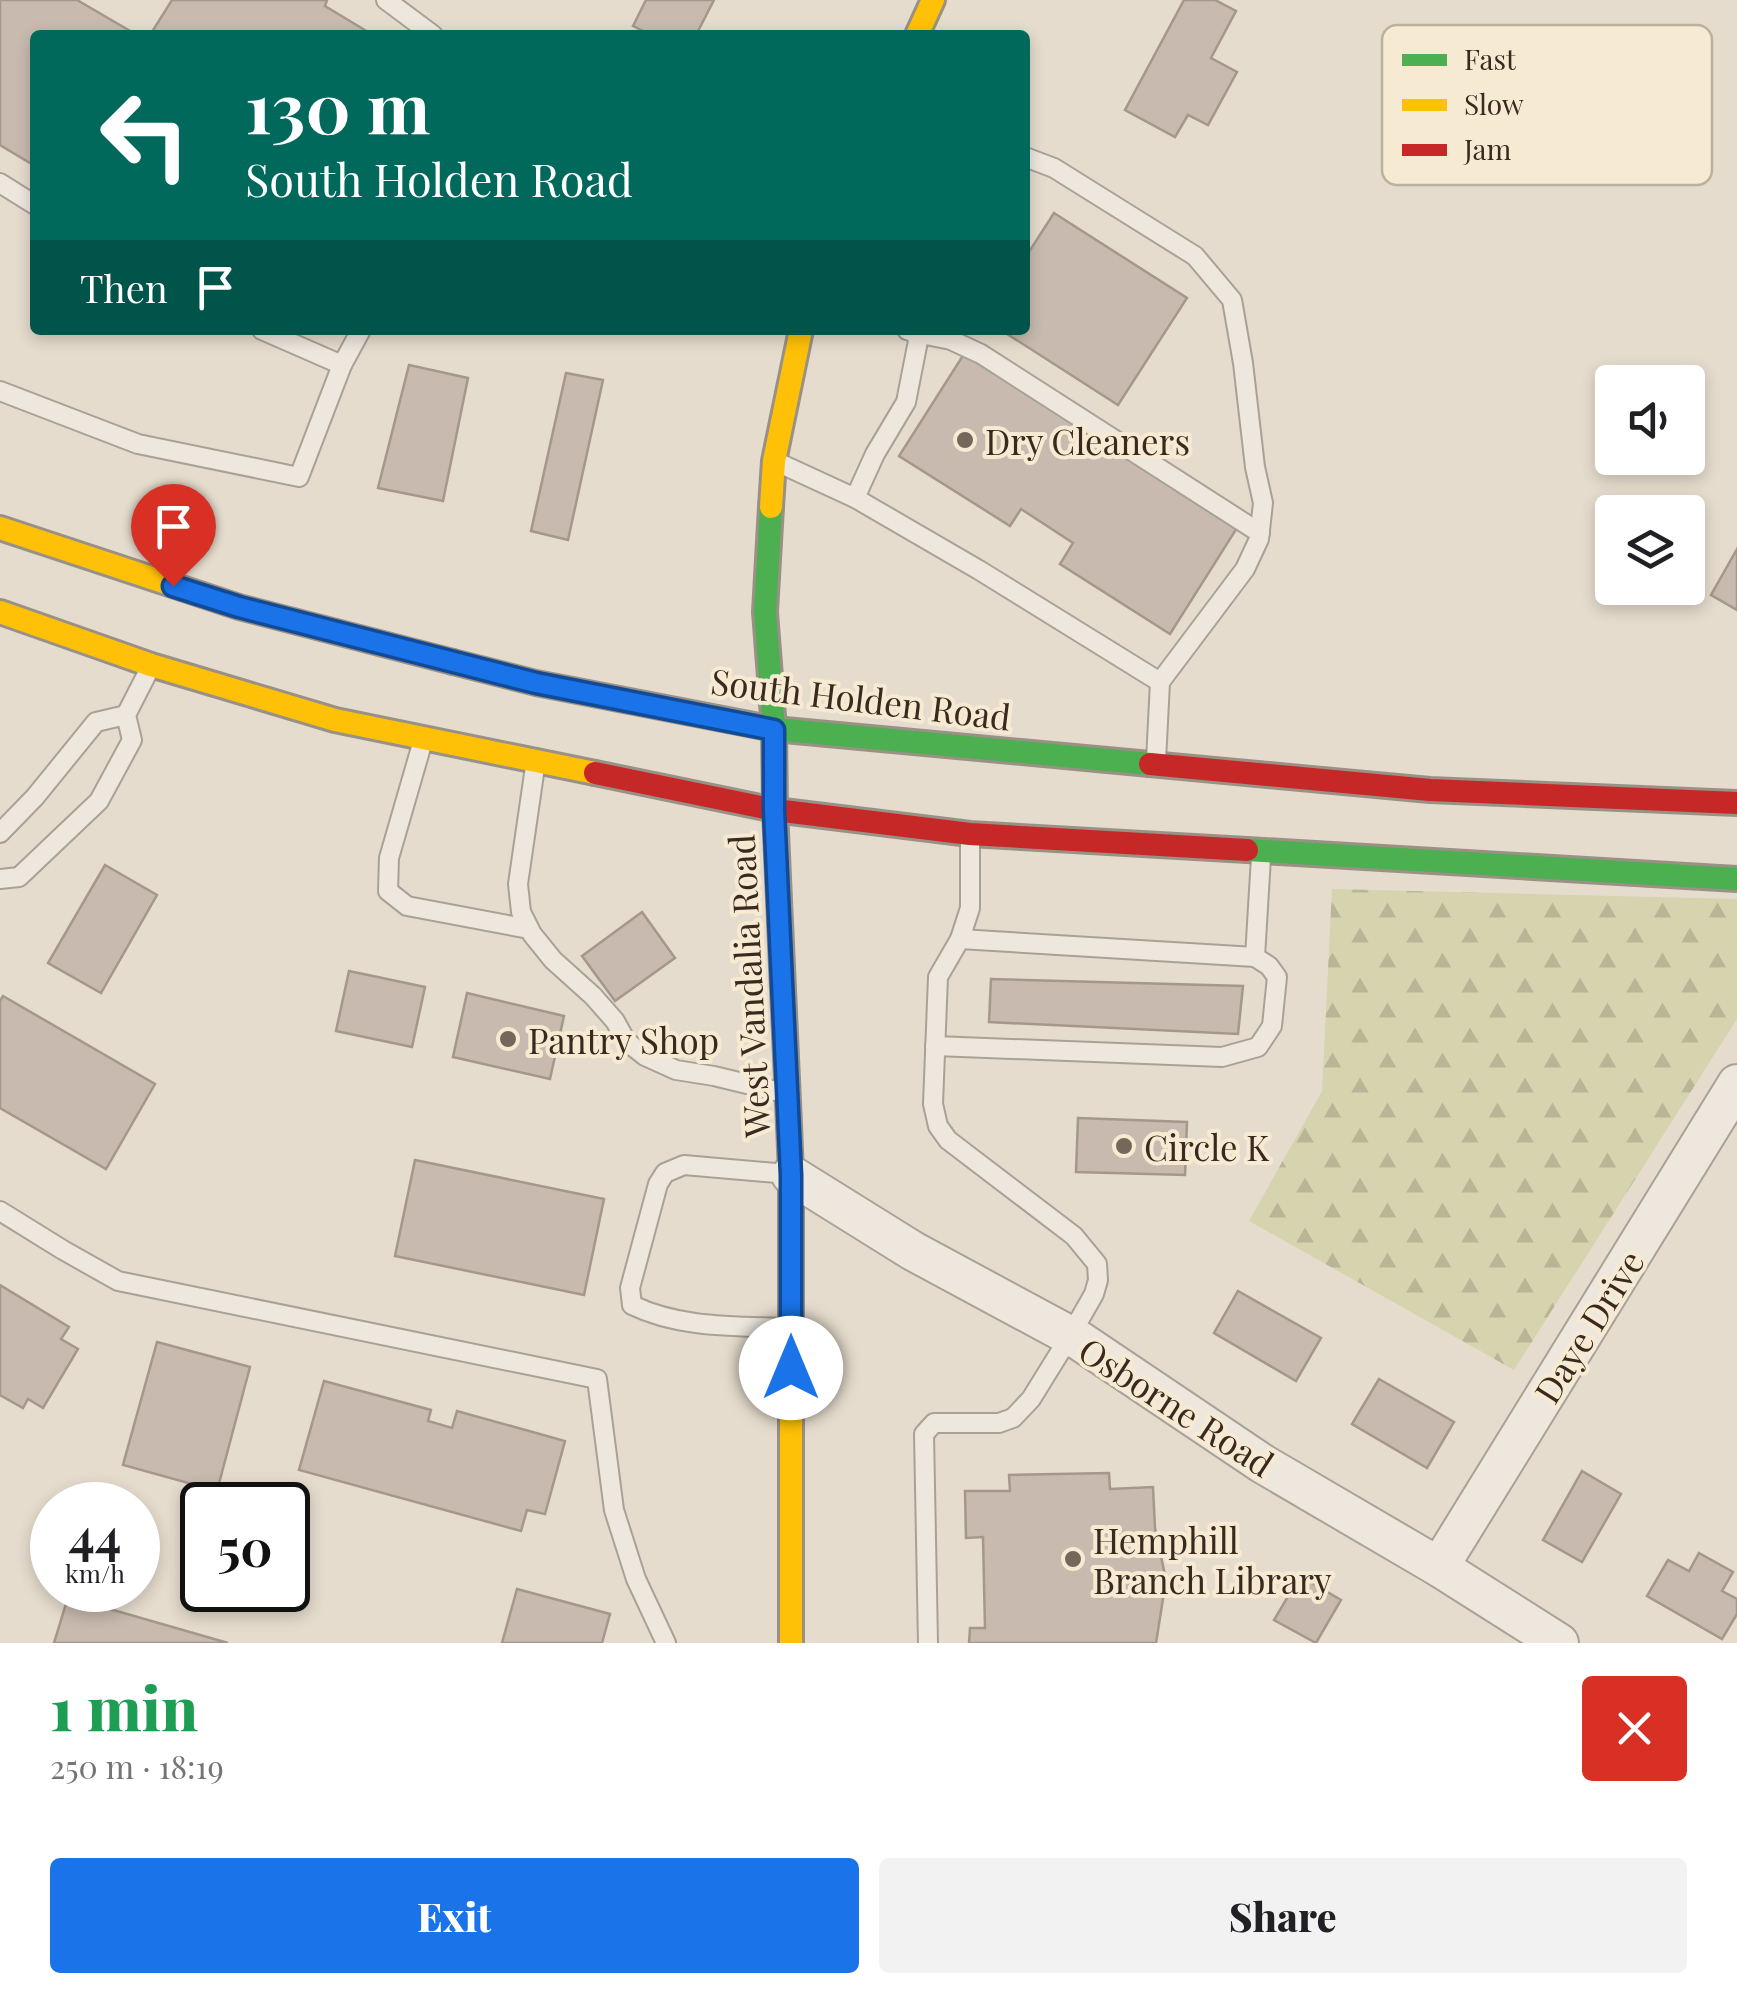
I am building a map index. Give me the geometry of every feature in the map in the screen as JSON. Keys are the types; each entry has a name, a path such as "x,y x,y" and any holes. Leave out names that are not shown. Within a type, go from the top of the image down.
{"main road":[{"path":"919,30 933,0"},
{"name":"West Vandalia Road","path":"791,1643 791,1175 774,810 774,730 764,612 774,461 799,335"},
{"name":"South Holden Road","path":"0,528 239,607 536,683 774,730 1430,790 1737,803"},
{"path":"0,612 151,665 335,720 774,810 970,834 1737,879"}],"street":[{"name":"Daye Drive","path":"1438,1567 1737,1084"},
{"name":"Osborne Road","path":"791,1175 913,1250 1070,1336 1263,1464 1559,1643"}],"lane":[{"path":"386,0 426,30"},
{"path":"1030,159 1054,168 1195,256 1232,300 1263,504 1260,533 1245,569 1160,682 1156,765"},
{"path":"0,183 30,202"},
{"path":"273,335 342,365"},
{"path":"0,390 138,444 299,476 342,365 358,335"},
{"path":"855,498 906,402 918,341 915,335"},
{"path":"930,335 982,354 1260,533"},
{"path":"774,461 855,498 1160,682"},
{"path":"0,879 19,876 99,801 132,740 126,715 151,665"},
{"path":"0,833 96,722 126,715"},
{"path":"424,738 389,858 388,891 406,906 530,928"},
{"path":"536,762 518,884 522,912 553,960 583,985 615,1021 626,1041 646,1056 676,1070 788,1094"},
{"path":"928,1643 924,1434 934,1423 1000,1423 1013,1418 1031,1399 1070,1336 1098,1280 1097,1264 1074,1236 948,1140 938,1126 933,1104 938,978 960,939 970,908 970,834"},
{"path":"1255,957 1262,851"},
{"path":"936,1046 1222,1057 1258,1047 1272,1026 1278,977 1255,957 960,939"},
{"path":"791,1175 684,1166 665,1173 658,1184 630,1288 632,1304 650,1313 706,1324 791,1328"},
{"path":"0,1210 118,1281 597,1379 614,1510 636,1579 666,1643"}],"green space":[{"path":"1332,889 1737,899 1737,1019 1514,1370 1249,1221 1322,1091"}],"building":[{"path":"0,0 77,0 128,30 30,30 30,163 0,145"},
{"path":"172,0 327,0 325,6 365,30 153,30"},
{"path":"646,0 714,0 699,30 641,30 633,26"},
{"path":"1184,0 1215,0 1236,11 1211,58 1237,72 1208,125 1188,115 1175,137 1125,110"},
{"path":"1054,213 1187,298 1118,405 1009,335 1030,335 1030,250"},
{"path":"964,354 1237,528 1170,634 1060,564 1073,543 1021,509 1010,526 899,456"},
{"path":"409,365 468,378 443,501 378,488"},
{"path":"566,373 603,380 568,540 531,531"},
{"path":"1737,549 1737,610 1711,595"},
{"path":"105,865 157,895 101,993 48,963"},
{"path":"642,912 675,958 615,1001 582,956"},
{"path":"349,971 425,987 412,1047 336,1031"},
{"path":"991,979 1243,986 1238,1034 989,1022"},
{"path":"467,993 564,1016 550,1079 453,1057"},
{"path":"3,996 155,1084 106,1169 0,1108"},
{"path":"1078,1118 1187,1122 1185,1175 1076,1172"},
{"path":"415,1160 604,1199 584,1295 395,1256"},
{"path":"0,1285 69,1327 61,1339 78,1349 43,1408 28,1399 23,1408 0,1395"},
{"path":"1238,1291 1321,1338 1296,1381 1214,1333"},
{"path":"157,1342 250,1367 219,1482 184,1482 123,1465"},
{"path":"1379,1379 1454,1422 1427,1468 1352,1424"},
{"path":"324,1381 431,1410 428,1421 452,1428 457,1411 565,1441 545,1514 527,1510 521,1531 299,1470"},
{"path":"1582,1471 1621,1494 1582,1562 1543,1540"},
{"name":"Hemphill Branch Library","path":"1109,1473 1110,1489 1153,1487 1155,1528 1166,1580 1156,1643 969,1643 970,1628 985,1628 983,1537 966,1538 965,1491 1010,1491 1009,1475"},
{"path":"1699,1553 1733,1572 1722,1591 1737,1599 1737,1614 1722,1639 1647,1596 1668,1560 1689,1571"},
{"path":"1300,1576 1341,1600 1316,1643 1274,1620"},
{"path":"517,1589 610,1614 602,1643 502,1643"},
{"path":"63,1612 120,1612 228,1643 54,1643"}],"traffic: fast":[{"path":"771,507 765,612 774,729 789,1124"},
{"path":"453,662 536,683 774,729 1150,764"},
{"path":"1247,850 1737,879"}],"traffic: slow":[{"path":"919,30 933,0"},
{"path":"771,507 774,461 800,335"},
{"path":"0,528 239,607 453,662"},
{"path":"0,612 151,665 335,720 595,773"},
{"path":"789,1124 791,1643"}],"traffic: jam":[{"path":"1150,764 1430,790 1737,803"},
{"path":"595,773 775,810 970,834 1247,850"}],"place":[{"name":"Dry Cleaners","path":"965,440"},
{"name":"Pantry Shop","path":"508,1039"},
{"name":"Circle K","path":"1124,1146"},
{"name":"Hemphill Branch Library","path":"1073,1559"}],"route":[{"path":"173,586 239,607 536,683 774,730 774,810 791,1175 791,1368"}]}
